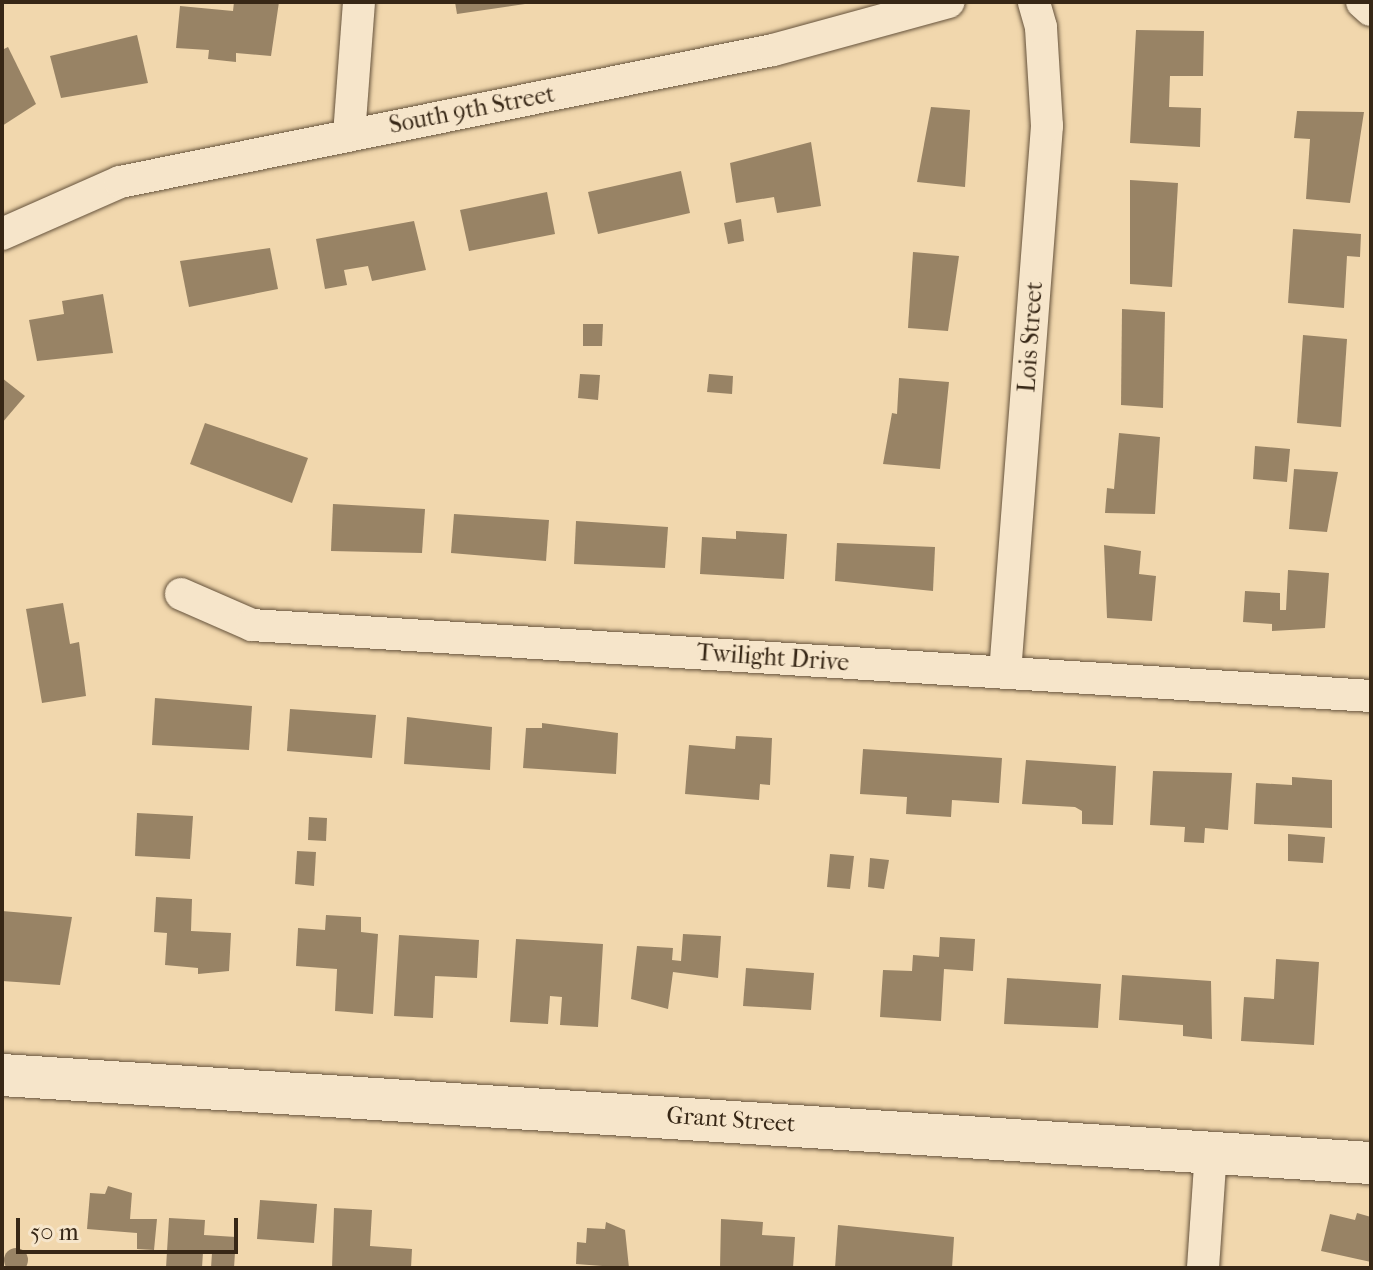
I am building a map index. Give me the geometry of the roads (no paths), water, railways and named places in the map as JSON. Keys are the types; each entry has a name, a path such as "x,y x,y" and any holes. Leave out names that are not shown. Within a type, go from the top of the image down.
{"street":[{"path":"349,135 359,2"},
{"name":"South 9th Street","path":"2,234 120,182 773,50 949,2"},
{"name":"Lois Street","path":"1005,673 1047,126 1041,27 1034,2"},
{"path":"1362,2 1371,10"},
{"name":"Twilight Drive","path":"181,594 252,625 1371,696"},
{"name":"Grant Street","path":"2,1059 90,1077"},
{"name":"Grant Street","path":"2,1075 90,1077 1211,1152 1371,1158"},
{"path":"1203,1268 1211,1152"}]}
